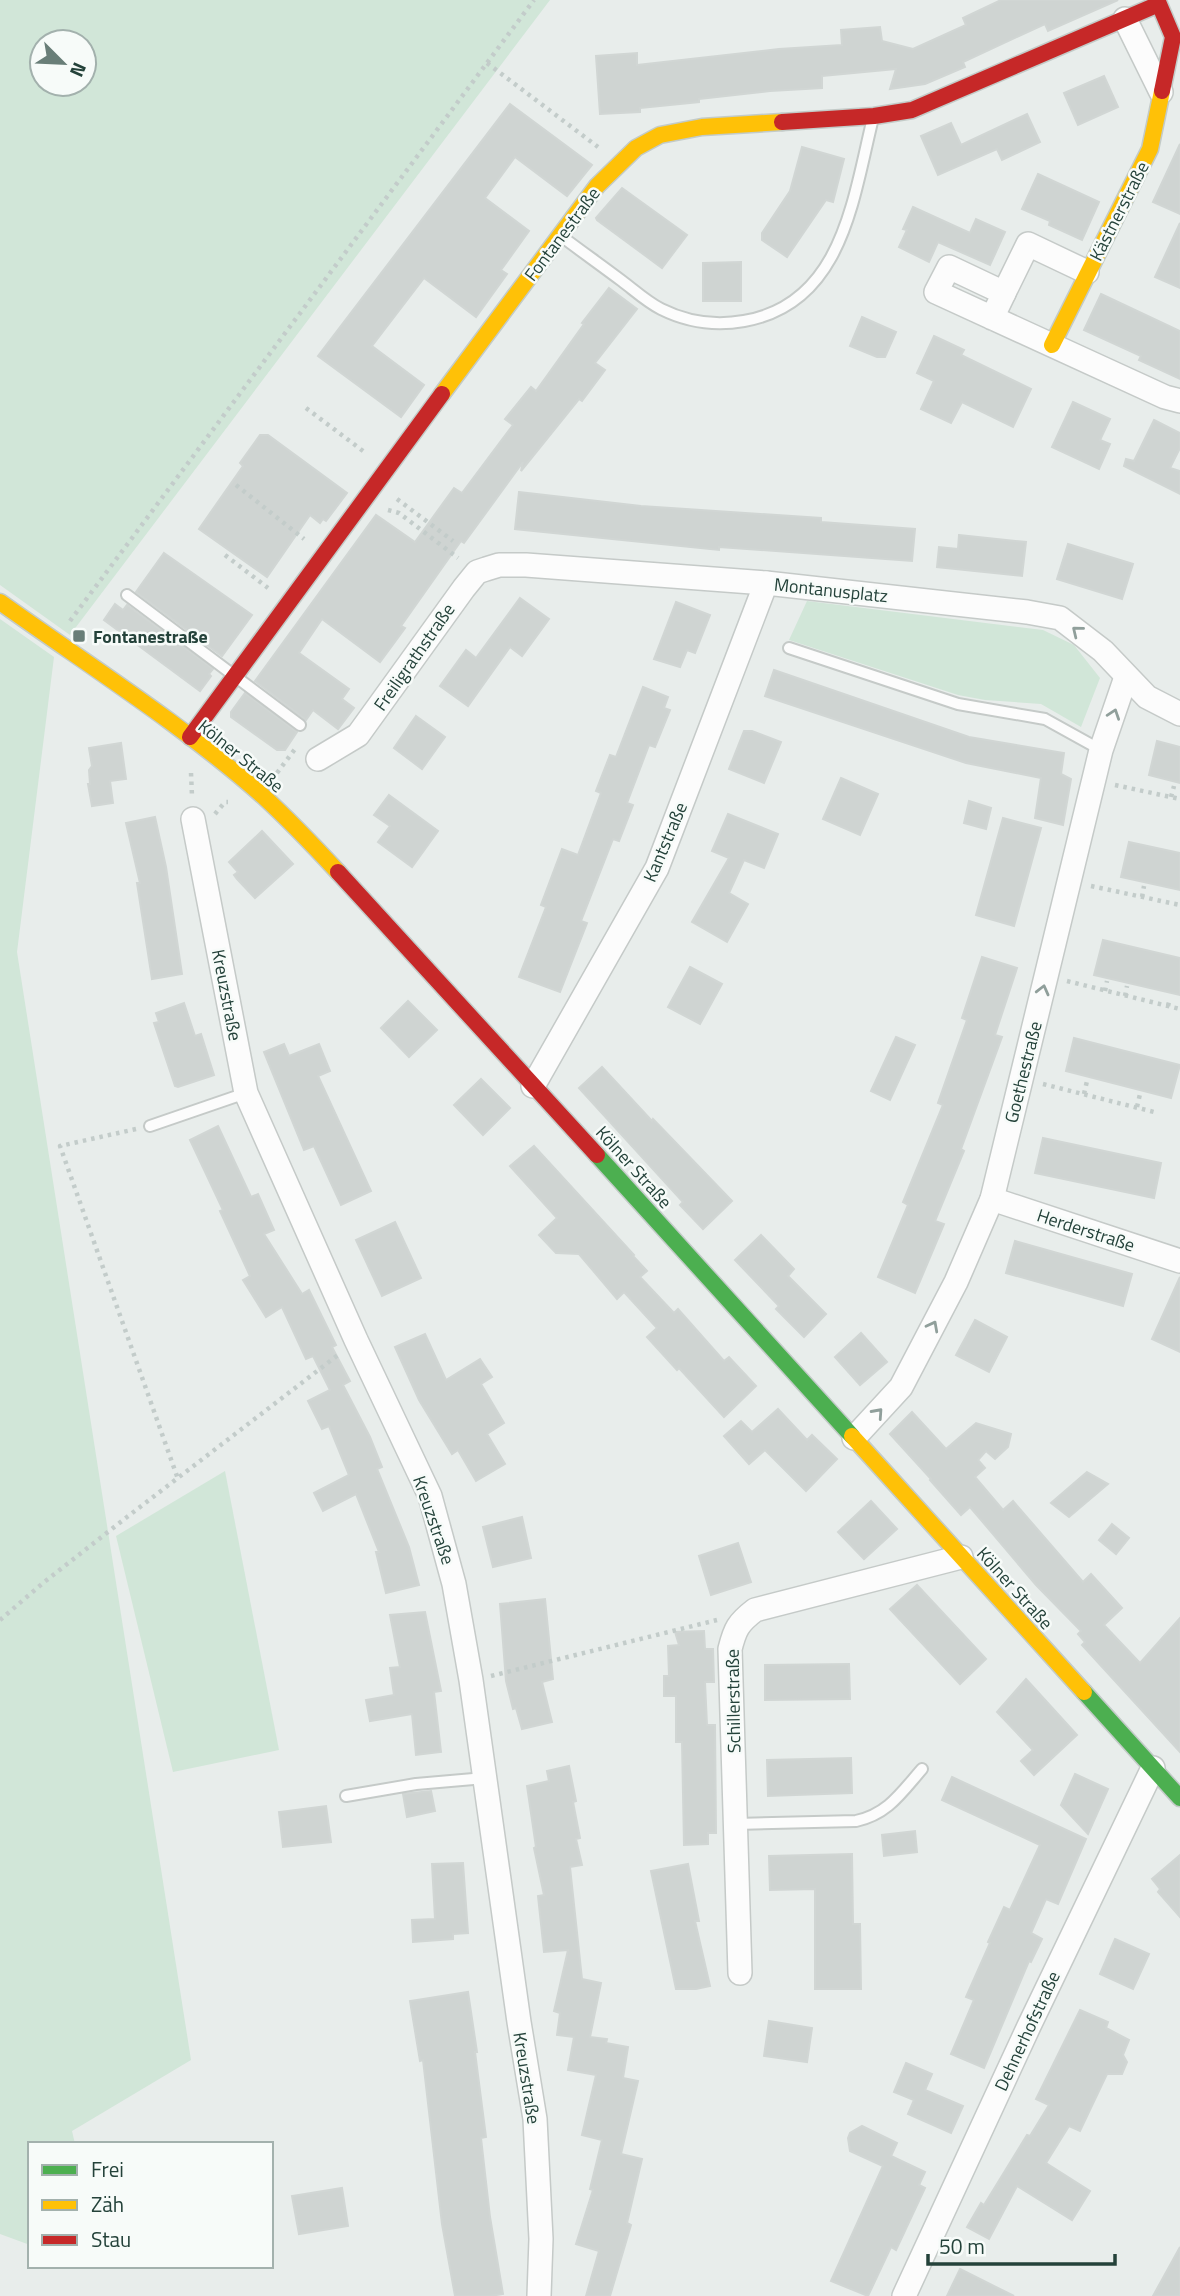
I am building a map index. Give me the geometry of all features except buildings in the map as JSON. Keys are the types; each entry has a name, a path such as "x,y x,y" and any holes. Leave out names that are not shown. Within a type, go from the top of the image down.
{"main road":[{"name":"Fontanestraße","path":"190,737 597,186 647,140 702,127 874,116 912,110 1159,4 1173,37 1150,149"},
{"name":"Kästnerstraße","path":"1052,345 1150,149"},
{"name":"Kölner Straße","path":"0,602 190,737 264,797 319,852 1153,1768 1177,1787"}],"street":[{"path":"1125,19 1161,92"},
{"name":"Kästnerstraße","path":"992,318 1028,244 1087,272"},
{"path":"1004,293 949,267 936,292 1180,401"},
{"name":"Montanusplatz","path":"477,572 499,565 513,565 766,583 1060,618 1102,652 1147,697 1180,714"},
{"name":"Freiligrathstraße","path":"318,759 358,735 447,609 477,572"},
{"name":"Kantstraße","path":"533,1086 657,868 766,583"},
{"name":"Goethestraße","path":"854,1438 901,1387 956,1282 992,1199 1101,750 1126,677"},
{"name":"Kreuzstraße","path":"203,818 246,1094 356,1340 430,1496 454,1584 471,1680 535,2119 541,2239 539,2296"},
{"name":"Herderstraße","path":"992,1199 1180,1261"},
{"path":"755,1610 961,1557"},
{"name":"Schillerstraße","path":"740,1973 730,1649 734,1632 741,1621 755,1610"},
{"name":"Dehnerhofstraße","path":"904,2296 1029,2026 1153,1768"}],"lane":[{"path":"560,236 659,308 678,316 703,323 727,323 770,314 799,297 832,259 852,205 874,116"},
{"path":"127,595 300,725"},
{"path":"789,648 958,704 1045,719 1101,750"},
{"path":"150,1126 246,1094"},
{"path":"736,1824 856,1821 870,1818 897,1799 922,1769"},
{"path":"346,1796 416,1784 485,1778"}],"path":[{"path":"55,642 534,0"},
{"path":"487,62 619,164"},
{"path":"306,408 387,469"},
{"path":"236,485 324,555"},
{"path":"372,489 453,541"},
{"path":"372,489 389,511 399,513 477,572"},
{"path":"225,555 288,604"},
{"path":"190,737 203,818 225,802 233,802"},
{"path":"1094,780 1180,799"},
{"path":"1171,797 1174,786"},
{"path":"1069,881 1180,905"},
{"path":"1142,897 1144,886"},
{"path":"1067,968 1064,981 1180,1009"},
{"path":"1105,991 1107,981"},
{"path":"1125,996 1127,986"},
{"path":"1168,1006 1170,998"},
{"path":"1021,1079 1158,1113"},
{"path":"1084,1094 1087,1081"},
{"path":"1137,1107 1140,1094"},
{"path":"150,1126 61,1146 178,1479"},
{"path":"0,1620 95,1542 356,1340"},
{"path":"471,1680 755,1610"}],"green space":[{"path":"0,0 550,0 70,635 0,585"},
{"path":"807,601 1043,630 1074,645 1100,678 1081,727 1041,704 958,695 789,640"},
{"path":"0,619 54,657 17,952 191,2060 72,2131 75,2142 28,2142 28,2244 0,2234"},
{"path":"225,1471 279,1750 173,1772 116,1536"}],"traffic: fast":[{"path":"597,1155 852,1436"},
{"path":"1084,1692 1180,1798"}],"traffic: slow":[{"path":"1052,345 1150,149 1162,91"},
{"path":"442,394 597,186 636,148 660,135 702,127 782,122"},
{"path":"0,602 200,744 263,796 338,872"},
{"path":"852,1436 1084,1692"}],"traffic: jam":[{"path":"782,122 874,116 912,110 1159,4 1173,37 1162,91"},
{"path":"190,737 442,394"},
{"path":"338,872 597,1155"}],"place":[{"name":"Fontanestraße","path":"79,636"}]}
